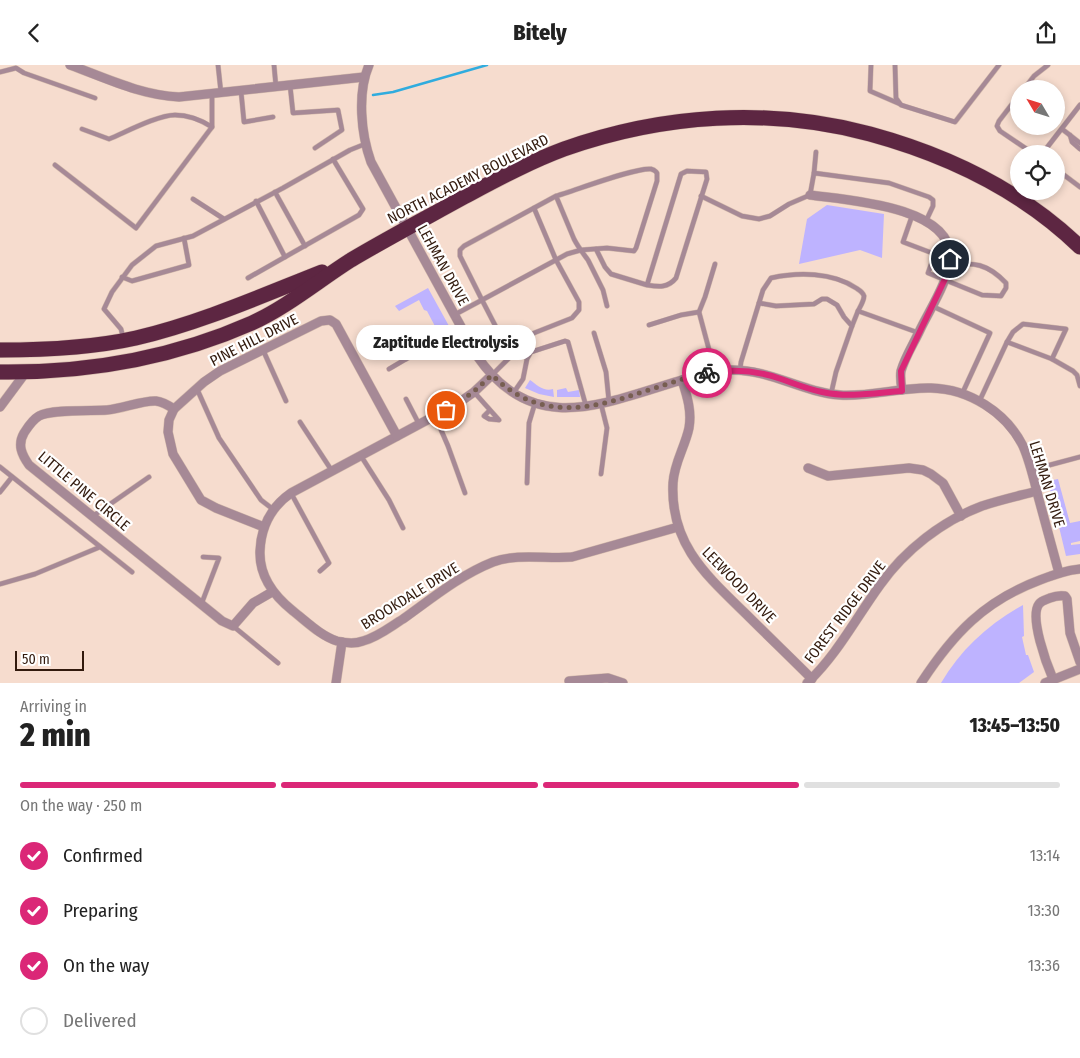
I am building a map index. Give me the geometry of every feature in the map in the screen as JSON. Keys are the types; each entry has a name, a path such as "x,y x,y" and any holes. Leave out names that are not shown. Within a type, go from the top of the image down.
{"highway":[{"name":"NORTH ACADEMY BOULEVARD","path":"0,372 26,372 117,364 154,356 219,335 269,315 351,260 522,167 561,150 638,128 672,122 731,117 803,120 847,128 923,150 1010,190"},
{"name":"NORTH ACADEMY BOULEVARD","path":"1025,200 1080,247"},
{"name":"NORTH ACADEMY BOULEVARD","path":"0,350 37,350 104,344 178,327 228,310 351,260"},
{"path":"26,372 37,350"}],"street":[{"path":"70,65 150,94 179,97 364,77"},
{"name":"LEHMAN DRIVE","path":"369,65 364,77 362,91 365,144 374,167 477,356 492,375 514,393 535,403 561,409 586,407 715,372 740,371 767,374 806,388 831,394 854,395 931,388 962,394 993,411 1014,431 1026,453 1059,573"},
{"path":"810,195 873,203 912,215 926,221 937,229 947,242 950,255 949,266 945,279 901,371 902,391"},
{"name":"PINE HILL DRIVE","path":"174,409 196,388 220,371 327,319 334,322 397,436"},
{"path":"0,407 26,372"},
{"path":"336,683 342,642 331,639 321,633 280,601 272,592 261,566 260,553 264,527 274,510 291,493 435,416 474,393 492,375"},
{"name":"LEEWOOD DRIVE","path":"682,380 690,416 689,427 675,465 673,477 672,494 678,527 690,554 706,575 810,681"},
{"name":"LITTLE PINE CIRCLE","path":"174,409 154,401 111,410 52,412 40,415 30,423 20,446 23,456 29,465 201,605 222,621 233,626"},
{"path":"174,409 169,420 168,432 173,455 201,500 264,527"},
{"path":"808,468 828,476 909,468 923,470 932,474 943,483 961,516"},
{"name":"FOREST RIDGE DRIVE","path":"810,681 834,653 880,584 898,563 929,536 961,516 995,502 1037,491"},
{"name":"BROOKDALE DRIVE","path":"342,642 356,643 374,637 468,575 495,561 515,558 572,557 678,527"},
{"path":"921,683 949,643 977,615 1014,591 1059,573 1080,569"},
{"path":"233,626 253,603 272,592"},
{"path":"1080,663 1070,633 1068,600 1063,595 1058,595 1042,601 1037,608 1038,628 1049,681 1080,669"},
{"path":"569,681 608,678 623,683"}],"lane":[{"path":"55,165 136,228 212,127 217,93 218,65"},
{"path":"274,65 276,87"},
{"path":"871,65 870,91 901,105 955,122 999,65"},
{"path":"895,65 896,98 901,105"},
{"path":"1031,80 1048,65"},
{"path":"0,72 16,68 24,73 95,98"},
{"path":"290,85 293,113 338,111 342,130 315,148"},
{"path":"241,91 244,122 273,117"},
{"path":"1065,125 1080,105"},
{"path":"1010,107 999,121 997,127 1021,145"},
{"path":"82,129 109,139 159,119 175,115 200,119 212,127"},
{"path":"1065,131 1080,143"},
{"path":"1049,145 1057,135"},
{"path":"1070,135 1072,142 1080,149"},
{"path":"124,340 121,329 104,309 112,291 132,265 156,246 193,236 333,159 365,144"},
{"path":"701,196 742,216 759,219 770,216 788,204 810,195 816,151"},
{"path":"248,278 359,215 363,209 333,159"},
{"path":"454,315 482,300 556,260 581,250 611,248 632,251 636,248 656,181 656,172 650,169 640,170 556,196 464,246 460,250 460,256 482,300 511,356"},
{"path":"596,249 605,267 611,274 647,285 664,287 672,283 676,278 707,173 704,171 684,172 680,175 647,285"},
{"path":"814,173 889,183 930,198 933,204 926,221"},
{"path":"1065,176 1080,187"},
{"path":"275,192 304,246"},
{"path":"556,196 574,239 600,283 607,306"},
{"path":"193,199 224,219"},
{"path":"256,201 285,257"},
{"path":"492,375 534,333 571,319 579,310 579,302 556,260 534,208"},
{"path":"912,215 903,242 932,253 933,259 928,273 986,296 1001,296 1006,288 1006,283 998,275 978,265 969,263 949,266"},
{"path":"122,277 132,281 189,265 184,238"},
{"path":"715,264 706,297 699,312 715,372"},
{"path":"740,371 741,361 763,290 771,278 820,275 841,280 860,290 864,296 836,372 831,394"},
{"path":"759,303 776,306 814,304 822,299 827,299 837,305 852,326"},
{"path":"932,306 990,333 962,394"},
{"path":"858,311 919,333"},
{"path":"649,325 681,315 699,312"},
{"path":"979,402 1007,342 1013,332 1023,324 1066,329 1052,359"},
{"path":"389,369 462,329"},
{"path":"594,333 606,372 605,403 607,428 601,473"},
{"path":"514,393 523,379 527,359 531,352 566,341 586,407"},
{"path":"1007,342 1052,359 1078,375 1080,386"},
{"path":"263,350 286,401"},
{"path":"402,352 406,359"},
{"path":"196,388 219,438 261,500 274,510"},
{"path":"474,393 490,410"},
{"path":"406,399 419,424"},
{"path":"527,483 529,423 535,403"},
{"path":"435,416 448,445 465,493"},
{"path":"300,422 332,471"},
{"path":"361,456 389,501 403,528"},
{"path":"1031,470 1080,457"},
{"path":"0,467 132,572"},
{"path":"0,492 12,477"},
{"path":"93,517 149,477"},
{"path":"291,493 329,563 320,571"},
{"path":"0,584 34,575 100,547"},
{"path":"201,605 219,558 203,557"},
{"path":"233,626 278,663"}],"shaded area":[{"path":"827,205 884,214 882,258 860,250 799,264 807,219"},
{"path":"428,288 449,326 438,332 419,300 399,311 395,306"},
{"path":"530,380 544,389 553,389 554,397 539,394 525,388"},
{"path":"566,388 568,392 579,390 580,397 557,397 557,390"},
{"path":"1058,479 1070,523 1080,521 1080,541 1071,543 1071,545 1080,544 1080,554 1066,556 1048,481"},
{"path":"1023,605 1024,636 1022,637 1026,655 1028,655 1034,672 1019,683 941,683 957,659 977,638 999,620"}],"waterway":[{"path":"373,95 393,92 487,65"}],"way so far":[{"path":"446,410 462,401 492,375 504,386 524,399 542,405 567,409 601,404 707,373"}],"place":[{"name":"Zaptitude Electrolysis","path":"446,410"}],"route":[{"path":"707,373 728,370 767,374 814,391 840,395 902,391 901,371 945,279 950,259"}]}
